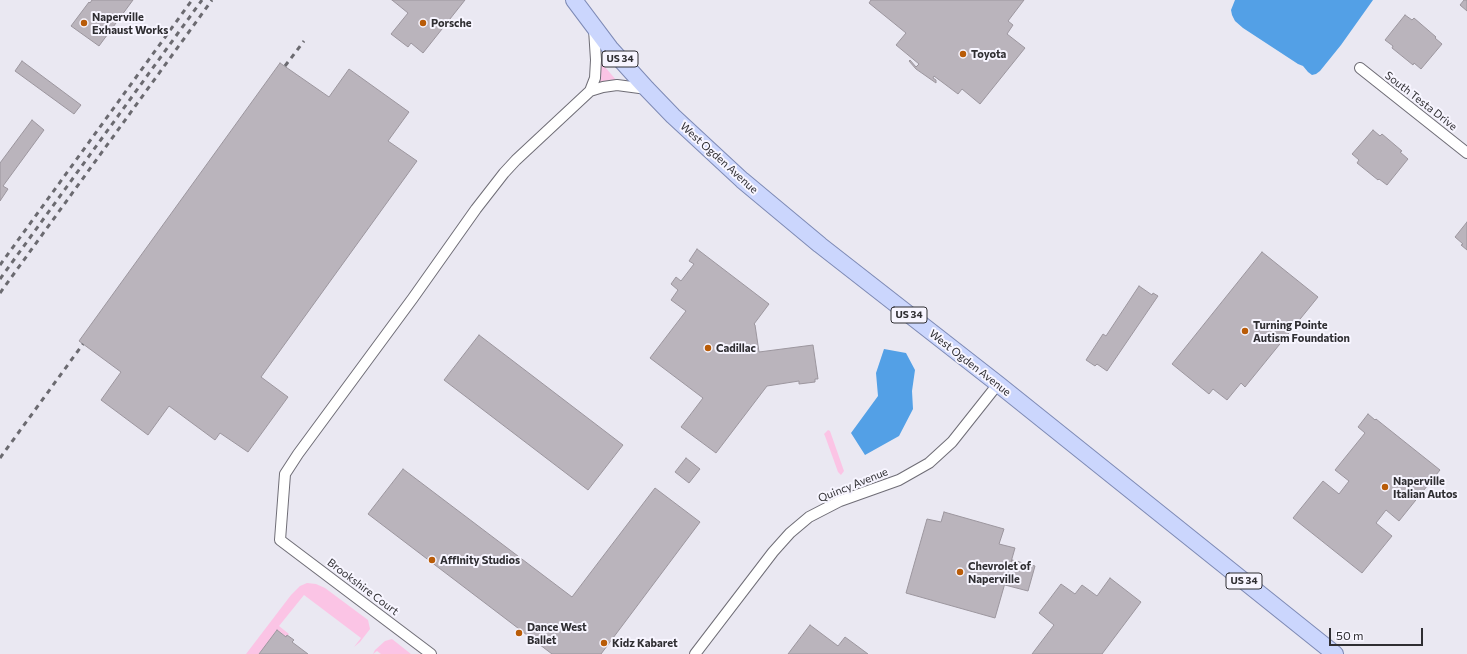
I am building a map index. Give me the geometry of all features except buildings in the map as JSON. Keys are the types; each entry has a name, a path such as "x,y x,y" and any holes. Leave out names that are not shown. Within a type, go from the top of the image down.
{"main road":[{"name":"West Ogden Avenue","path":"574,0 610,48 647,89 683,126 742,180 820,245 998,384 1335,654"}],"street":[{"path":"590,91 595,78 596,60 594,27"},
{"name":"South Testa Drive","path":"1360,68 1467,153"},
{"path":"590,91 617,85 647,89"},
{"name":"Brookshire Court","path":"431,654 280,540 285,474 476,209 504,173 590,91"},
{"name":"Quincy Avenue","path":"695,654 773,552 790,533 809,517 840,501 899,480 929,463 952,442 998,384"}],"shaded area":[{"path":"599,60 617,81 610,81 596,86"},
{"path":"828,430 830,431 844,471 841,475 838,472 824,434"},
{"path":"307,583 316,584 325,588 368,620 370,629 360,642 354,647 361,638 304,595 279,626 289,634 286,637 277,630 259,654 246,654 291,595 300,586"},
{"path":"392,639 411,654 381,654 377,651 373,654 375,650 385,641"}],"water":[{"path":"1235,0 1373,0 1341,45 1320,71 1312,75 1303,66 1243,28 1235,21 1231,10"},
{"path":"884,349 906,353 915,370 912,391 913,409 899,436 865,455 851,433 878,396 876,373"}],"railway":[{"path":"0,265 192,0"},
{"path":"0,279 202,0"},
{"path":"0,293 212,0"},
{"path":"285,66 304,41"},
{"path":"0,458 83,344"}],"place":[{"name":"Naperville Exhaust Works","path":"84,23"},
{"name":"Porsche","path":"423,23"},
{"name":"Toyota","path":"963,54"},
{"name":"Turning Pointe Autism Foundation","path":"1245,331"},
{"name":"Cadillac","path":"708,348"},
{"name":"Naperville Italian Autos","path":"1385,487"},
{"name":"Affinity Studios","path":"432,560"},
{"name":"Chevrolet of Naperville","path":"960,572"},
{"name":"Dance West Ballet","path":"519,633"},
{"name":"Kidz Kabaret","path":"604,643"}]}
